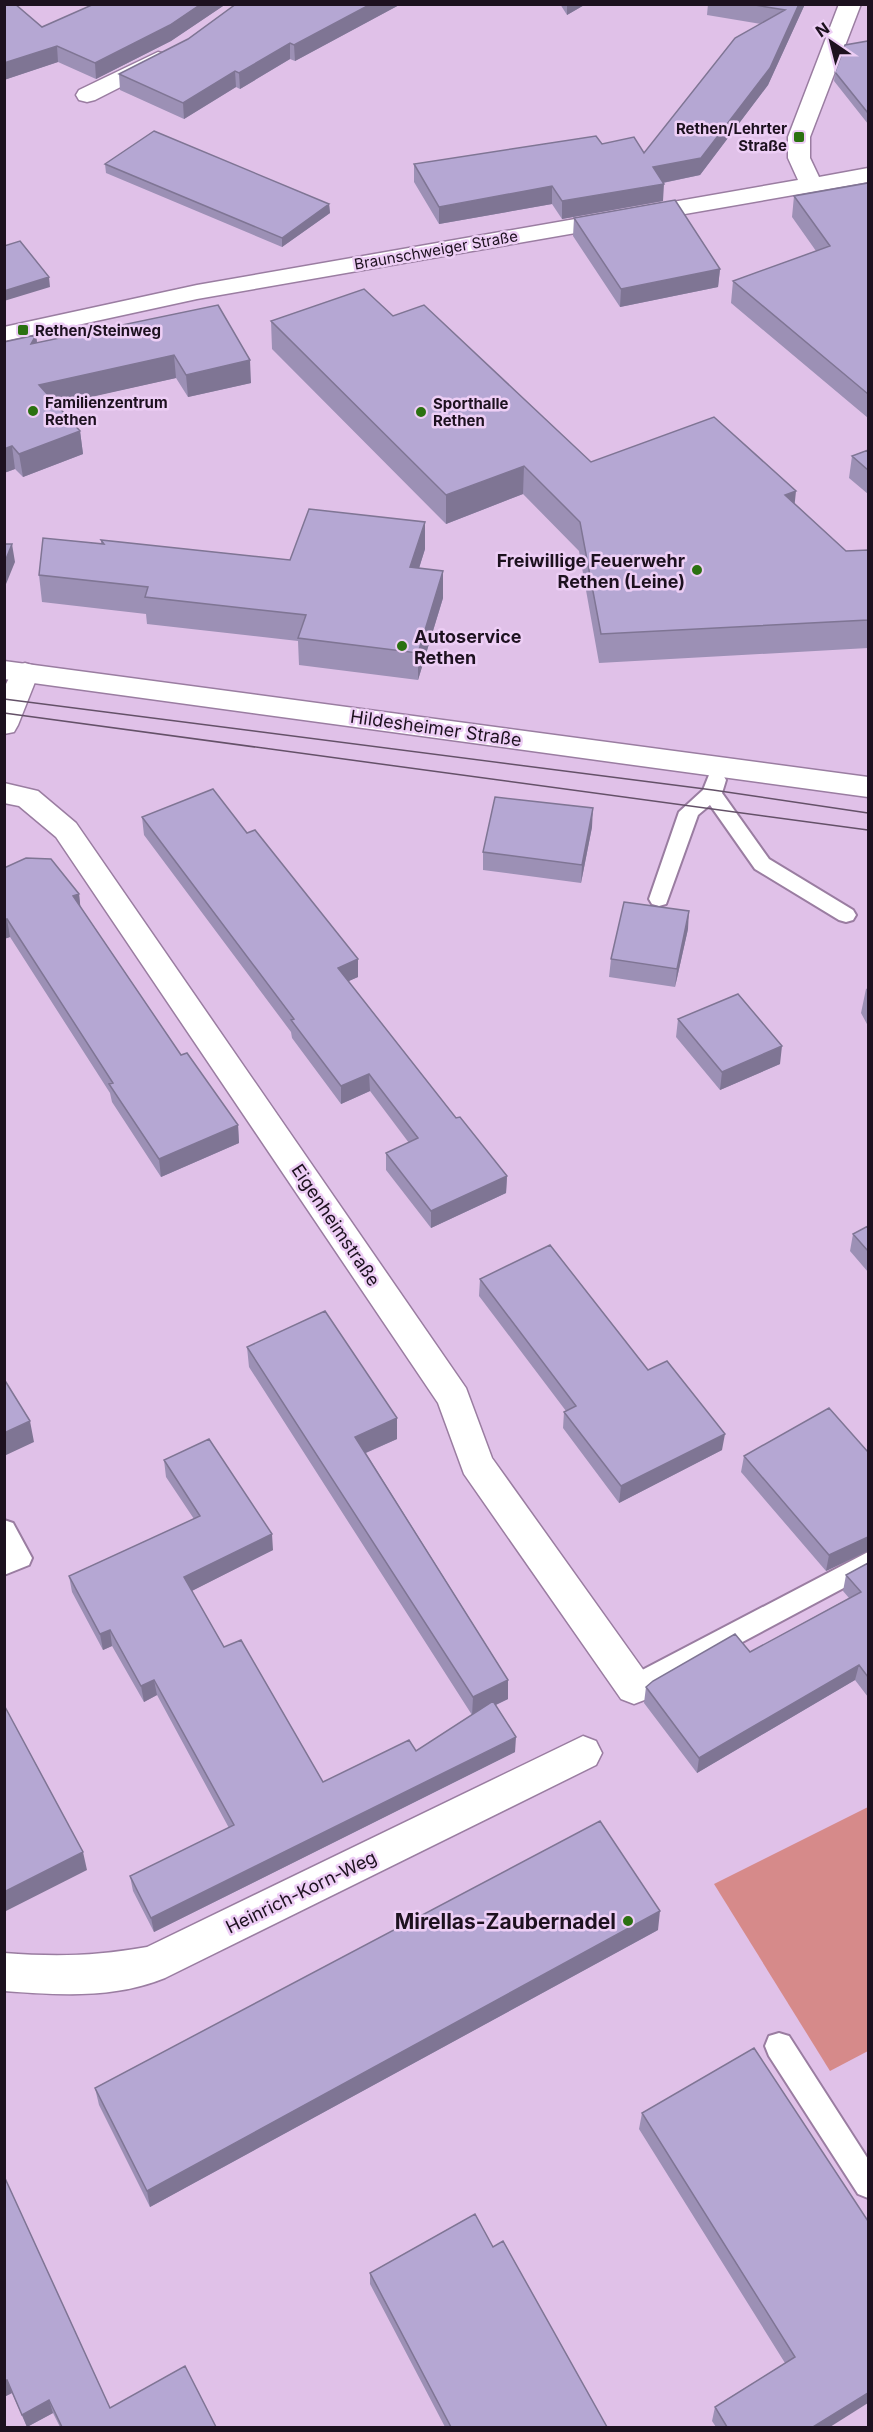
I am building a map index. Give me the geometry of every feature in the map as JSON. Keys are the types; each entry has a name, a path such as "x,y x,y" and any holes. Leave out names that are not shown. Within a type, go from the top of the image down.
{"street":[{"path":"812,185 799,158 799,137 850,4"},
{"path":"87,95 180,48"},
{"name":"Braunschweiger Straße","path":"4,334 197,292 868,175"},
{"path":"4,725 15,671"},
{"name":"Hildesheimer Straße","path":"15,671 716,780 868,787"},
{"name":"Eigenheimstraße","path":"4,793 28,798 66,830 454,1398 477,1464 634,1687"},
{"name":"Heinrich-Korn-Weg","path":"4,1972 62,1976 103,1974 151,1965 583,1753"}],"lane":[{"path":"659,899 689,812 716,780 762,864 846,915"},
{"path":"4,1530 20,1558 4,1564"},
{"path":"634,1687 868,1563"},
{"path":"779,2046 868,2184"}],"shaded area":[{"path":"868,1807 868,2051 830,2071 714,1884"}],"building":[{"path":"4,4 15,4 42,27 94,4 201,4 170,25 95,63 57,46 4,63"},
{"path":"236,4 371,4 294,45 290,43 239,73 235,71 183,103 119,74 188,39"},
{"path":"749,4 799,4 770,68 701,158 653,167 664,184 562,201 552,186 439,207 414,164 596,136 602,144 634,137 644,153 735,38 785,10"},
{"path":"868,41 868,113 835,72 845,45"},
{"path":"154,131 329,204 282,238 105,164"},
{"path":"868,183 868,394 733,281 830,246 794,196"},
{"path":"675,200 720,269 621,289 574,218"},
{"path":"20,241 49,277 4,291 4,246"},
{"path":"364,289 393,316 424,305 591,462 714,417 796,491 785,495 846,551 868,550 868,620 601,634 580,522 524,466 446,495 271,321"},
{"path":"218,305 250,360 186,375 174,355 39,385 80,431 19,454 12,446 4,449 4,342 36,335 31,344"},
{"path":"868,450 868,470 852,456"},
{"path":"309,509 425,522 410,567 443,571 418,653 298,638 306,615 145,597 148,587 39,575 43,538 104,544 101,540 290,560"},
{"path":"4,544 12,544 4,564"},
{"path":"213,789 247,833 255,830 358,959 338,968 456,1118 460,1117 507,1176 431,1211 386,1153 418,1138 369,1074 341,1086 291,1020 294,1019 142,817"},
{"path":"495,797 593,808 582,865 483,852"},
{"path":"26,858 51,859 79,894 73,896 181,1055 187,1053 238,1125 159,1159 109,1084 113,1083 7,919 4,920 4,868"},
{"path":"624,902 689,911 677,969 611,959"},
{"path":"738,994 782,1046 722,1072 678,1019"},
{"path":"868,1226 868,1251 853,1234"},
{"path":"550,1245 648,1370 667,1361 725,1434 621,1486 564,1412 576,1406 480,1279"},
{"path":"325,1311 397,1418 355,1437 508,1680 473,1697 247,1347"},
{"path":"4,1379 30,1421 4,1433"},
{"path":"829,1408 868,1452 868,1537 829,1555 744,1456"},
{"path":"209,1439 272,1534 184,1577 224,1647 241,1640 323,1782 409,1740 416,1751 493,1701 516,1737 151,1918 130,1876 234,1825 154,1680 141,1686 110,1630 100,1634 69,1576 200,1516 164,1460"},
{"path":"868,1563 868,1677 859,1665 699,1758 646,1687 735,1634 750,1652 861,1592 846,1575"},
{"path":"4,1705 83,1852 4,1892"},
{"path":"600,1821 660,1911 147,2191 95,2088"},
{"path":"754,2048 868,2221 868,2393 813,2427 727,2427 715,2407 795,2357 642,2113"},
{"path":"4,2176 110,2408 185,2366 216,2427 62,2427 49,2400 22,2415 7,2380 4,2381"},
{"path":"475,2214 493,2247 503,2241 607,2427 451,2427 370,2273"}],"tram line":[{"path":"4,699 713,790 868,813"},
{"path":"4,713 868,830"}],"place":[{"name":"Rethen/Lehrter Straße","path":"799,137"},
{"name":"Rethen/Steinweg","path":"23,330"},
{"name":"Familienzentrum Rethen","path":"33,411"},
{"name":"Sporthalle Rethen","path":"421,412"},
{"name":"Freiwillige Feuerwehr Rethen (Leine)","path":"697,570"},
{"name":"Autoservice Rethen","path":"402,646"},
{"name":"Mirellas-Zaubernadel","path":"628,1921"}]}
